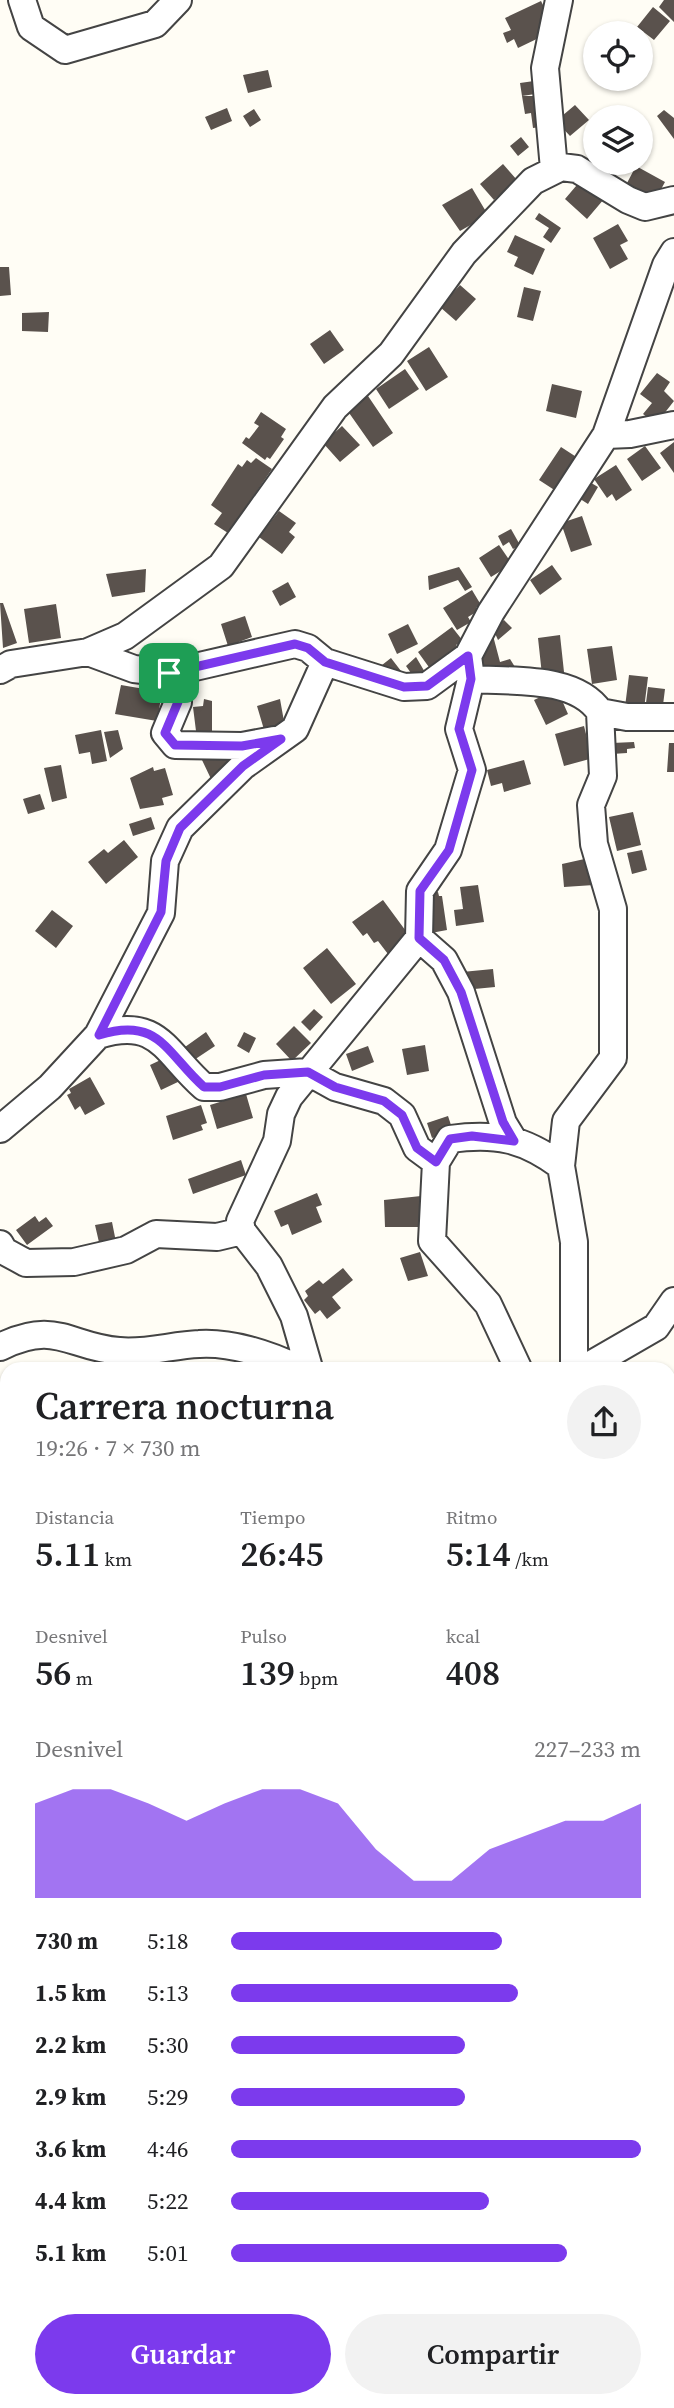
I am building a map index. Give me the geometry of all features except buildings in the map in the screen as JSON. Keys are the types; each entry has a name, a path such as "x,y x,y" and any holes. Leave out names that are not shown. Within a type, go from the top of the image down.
{"street":[{"path":"22,0 31,27 65,50 155,24 178,0"},
{"path":"554,169 545,68 559,0"},
{"path":"0,670 11,664 88,652 125,636 221,566 335,407 391,354 464,253 533,181 561,167 577,169 628,200 645,207 674,200"},
{"path":"307,1362 294,1316 269,1266 242,1231 242,1212 276,1141 281,1114 289,1097 419,938 420,891 449,850 472,770 459,729 469,668 491,612 606,435 667,265 674,253"},
{"path":"606,435 630,434 674,425"},
{"path":"88,652 134,669 169,673 295,644 308,648 325,662 404,687 427,686 469,668 569,689 592,699 600,712 603,776 591,804 594,844 613,909 613,1058 566,1121 561,1166 574,1242 575,1362"},
{"path":"0,1129 50,1087 99,1035 161,912 166,861 180,828 243,766 295,729 325,662"},
{"path":"169,673 178,702 165,733 175,745 242,746 281,739"},
{"path":"600,712 627,717 674,717"},
{"path":"419,938 444,960 461,992 503,1122 514,1141"},
{"path":"99,1035 122,1028 147,1033 167,1045 185,1070 204,1087 220,1087 264,1075 308,1072 335,1087 384,1101 402,1115 417,1148 436,1162"},
{"path":"515,1362 488,1304 432,1241 436,1162 450,1139 472,1136 514,1141 538,1150 561,1166"},
{"path":"0,1244 4,1251 26,1263 74,1262 126,1250 156,1234 217,1237 242,1231"},
{"path":"595,1362 656,1327 674,1301"},
{"path":"0,1347 14,1340 54,1333 119,1351 202,1344 268,1355 283,1362"}],"route":[{"path":"295,644 308,648 325,662 404,687 427,686 458,666 468,656 471,679 459,729 472,770 449,850 420,891 419,938 444,960 461,992 503,1122 514,1141 472,1136 450,1139 436,1162 417,1148 402,1115 384,1101 335,1087 308,1072 264,1075 220,1087 204,1087 185,1070 167,1045 147,1033 122,1028 99,1035 161,912 166,861 180,828 243,766 281,739 242,746 175,745 165,733 178,702 169,673 295,644"}]}
